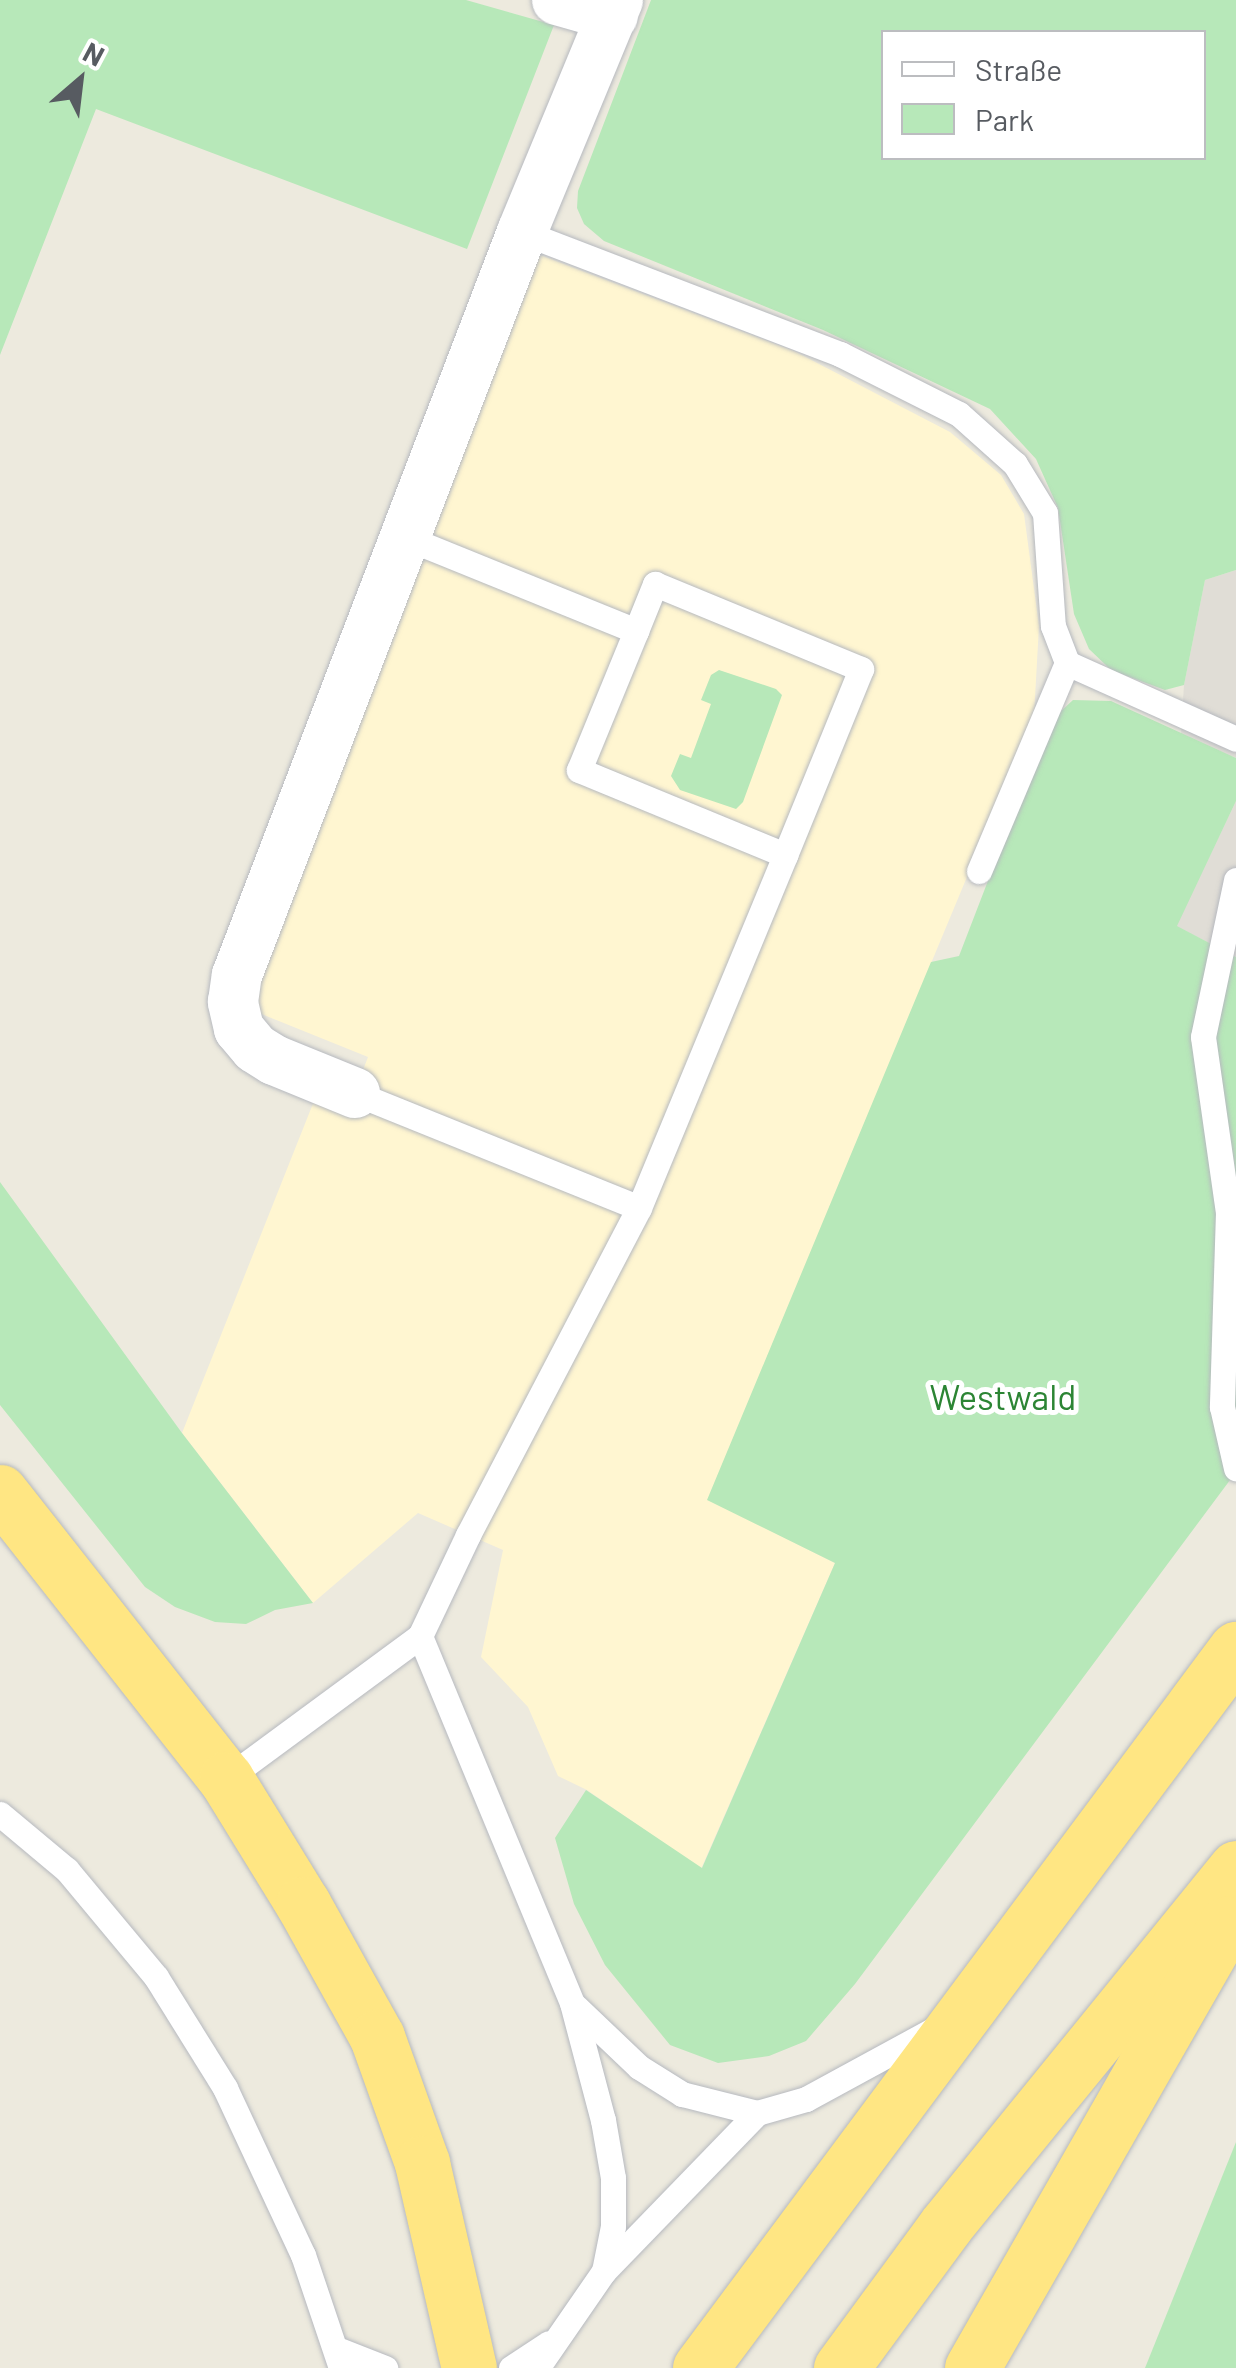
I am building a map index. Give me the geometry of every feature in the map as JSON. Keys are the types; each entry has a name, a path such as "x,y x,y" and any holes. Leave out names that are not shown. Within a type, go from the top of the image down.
{"highway":[{"path":"0,1492 226,1779 304,1904 377,2038 422,2163 469,2368"},
{"path":"700,2368 1236,1649"},
{"path":"841,2368 946,2225 1236,1868"},
{"path":"972,2368 1104,2129 1236,1907"}],"street":[{"path":"355,1093 274,1060 255,1048 238,1029 233,1002 237,975 522,232 616,8 558,0"}],"lane":[{"path":"522,232 840,354 959,414 988,436 1033,488 1044,513 1054,626 1067,662 979,872"},
{"path":"405,537 636,631"},
{"path":"226,1779 420,1636 468,1535 639,1208 785,855 861,670 655,584 579,770 785,855"},
{"path":"1067,662 1236,739"},
{"path":"1236,880 1202,1037 1228,1212 1222,1408 1236,1468"},
{"path":"355,1093 639,1208"},
{"path":"420,1636 572,2003 603,2120 613,2178 614,2226 604,2271"},
{"path":"0,1814 67,1870 156,1976 225,2088 302,2255 339,2358 385,2368"},
{"path":"572,2003 639,2068 682,2094 757,2113"},
{"path":"536,2368 604,2271 757,2113 806,2099 967,2011"},
{"path":"511,2368 558,2337"}],"shaded area":[{"path":"540,255 794,351 950,432 1001,475 1024,514 1039,626 1034,716 708,1499 835,1563 701,1869 587,1790 558,1776 528,1707 481,1657 503,1550 418,1513 313,1603 182,1433 316,1096 348,1109 368,1057 249,1009"},
{"path":"1236,570 1236,758 1181,735 1184,685 1205,580"},
{"path":"1236,801 1236,957 1176,926"}],"green space":[{"path":"0,0 466,0 554,25 467,249 96,109 0,355"},
{"path":"651,0 1236,0 1236,570 1205,580 1184,685 1165,690 1111,670 1089,649 1074,614 1058,508 1036,459 990,409 823,330 604,241 584,224 577,208 578,191"},
{"path":"719,670 776,689 782,695 743,802 736,809 680,790 671,776 680,754 691,758 711,704 701,700 711,675"},
{"name":"Westwald","path":"1073,700 1111,701 1236,758 1236,801 1177,926 1236,957 1236,1472 855,1984 806,2041 769,2056 718,2063 670,2045 605,1965 574,1904 555,1838 586,1790 702,1868 835,1563 707,1500 931,962 959,956 1018,803 1059,713"},
{"path":"0,1182 182,1433 313,1603 275,1610 246,1624 215,1622 175,1607 145,1587 0,1405"},
{"path":"1236,2142 1236,2368 1145,2368"}]}
